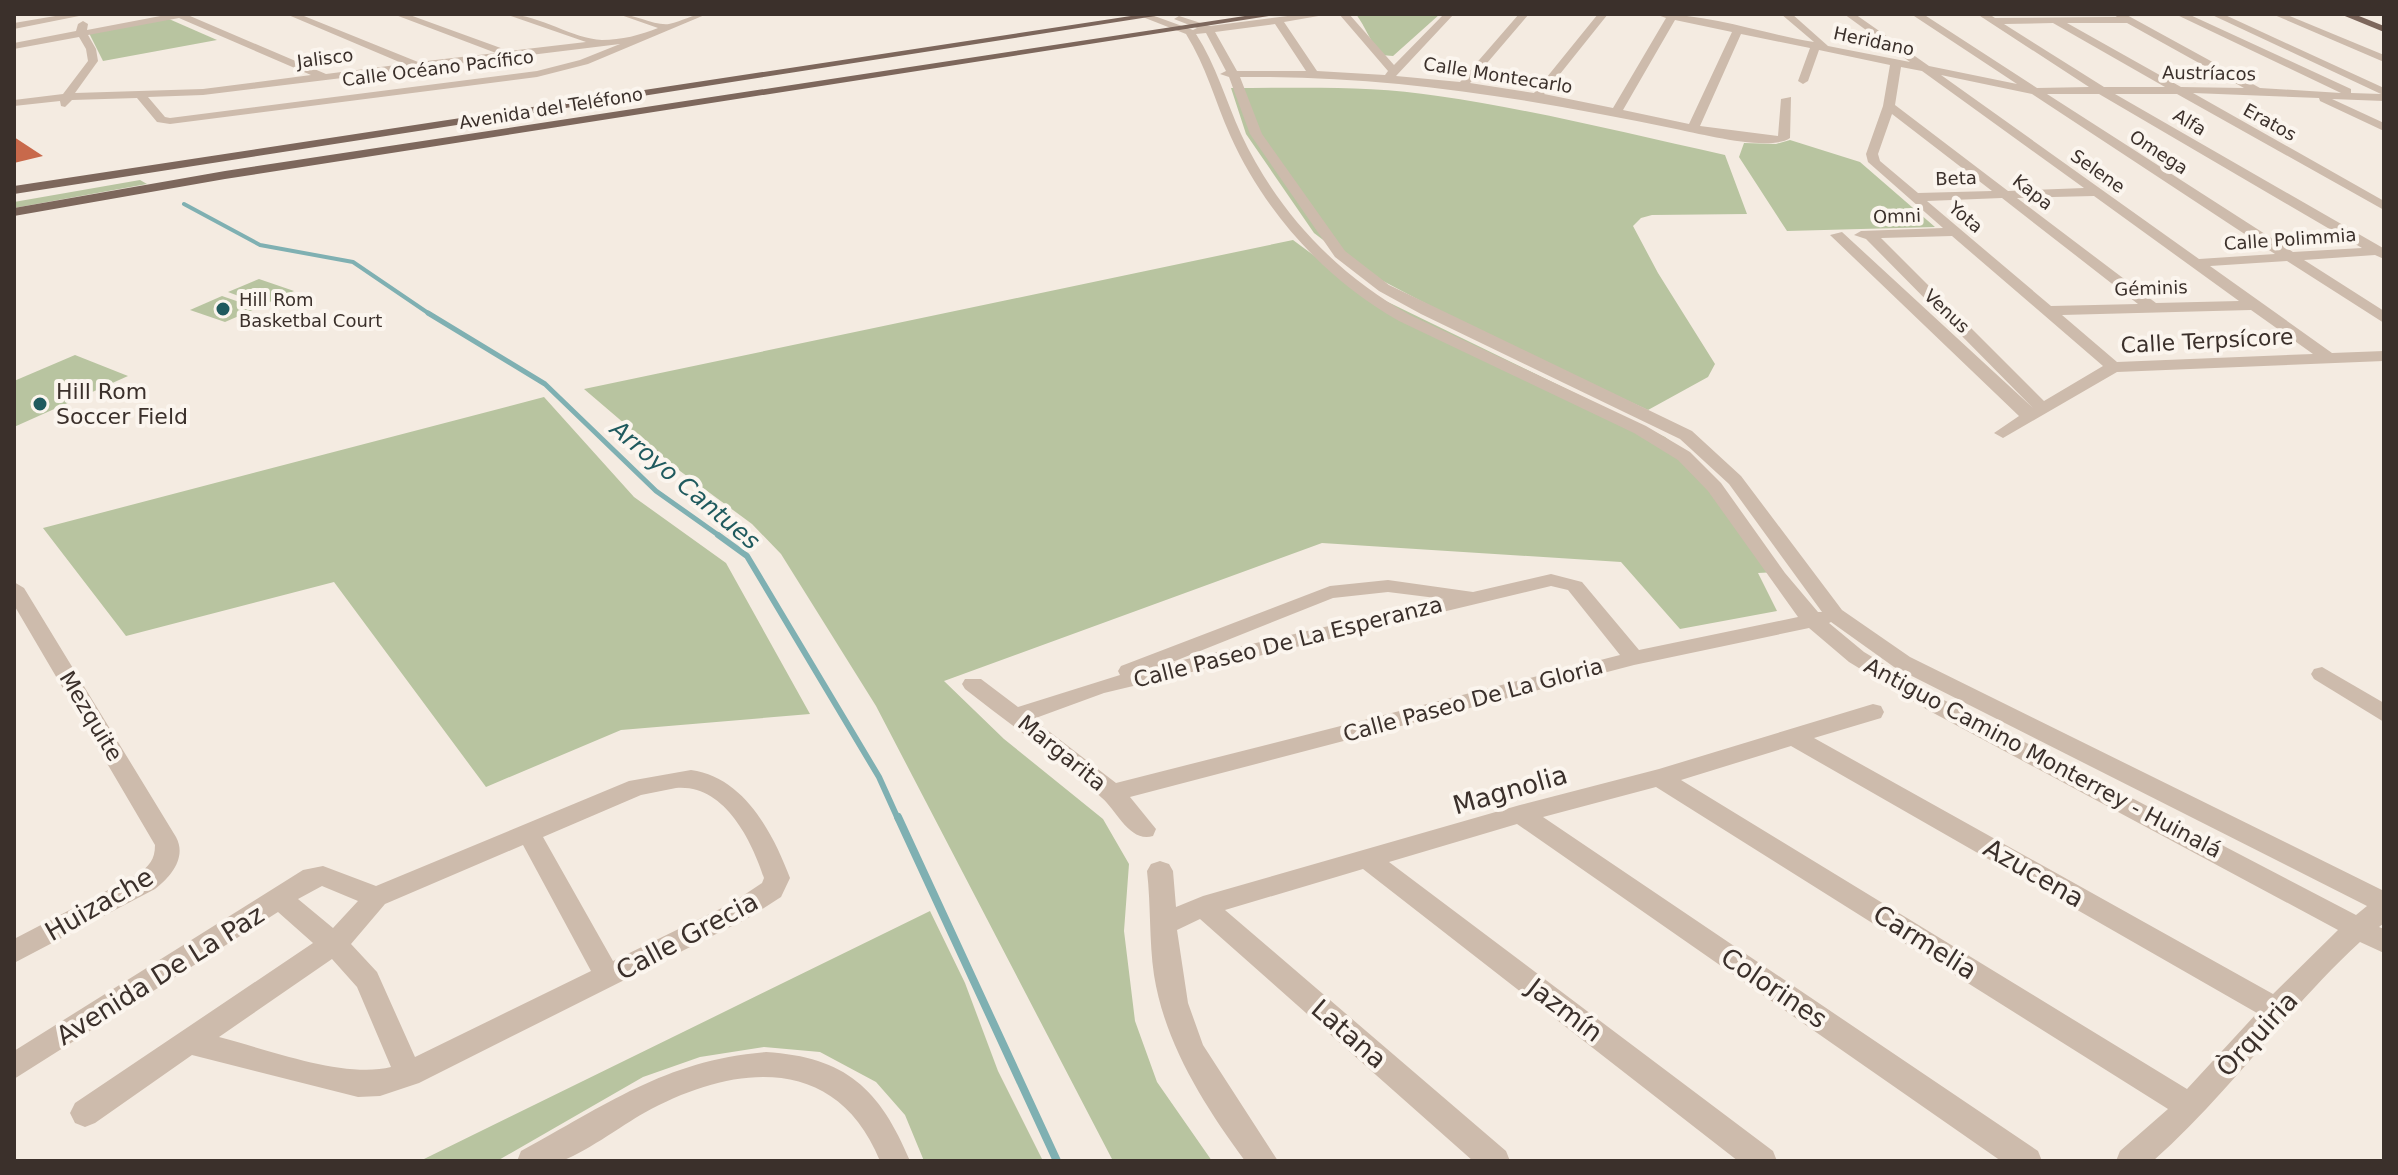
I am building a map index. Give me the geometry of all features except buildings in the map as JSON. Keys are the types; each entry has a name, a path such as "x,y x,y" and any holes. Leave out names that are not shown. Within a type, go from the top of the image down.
{"main road":[{"path":"2345,14 2384,29"},
{"path":"14,212 203,164 1171,19 1277,17"},
{"path":"14,190 348,155 967,64 1094,40 1171,19"},
{"path":"967,64 1171,19"},
{"path":"14,220 348,155 872,62"},
{"path":"203,164 348,155"},
{"path":"14,199 160,176"}],"street":[{"path":"14,26 94,14"},
{"path":"129,24 141,14"},
{"path":"14,46 187,14"},
{"path":"291,14 416,66 411,95"},
{"path":"398,14 510,54"},
{"path":"510,14 600,43"},
{"path":"623,14 667,28"},
{"name":"Calle Océano Pacífico","path":"141,96 161,120 170,121 411,95 558,70 702,14"},
{"path":"1171,19 1209,29 1277,17 1325,14"},
{"path":"1344,14 1391,74 1449,14"},
{"path":"1463,85 1524,14"},
{"path":"1537,96 1603,14"},
{"name":"Heridano","path":"1660,14 2033,91"},
{"path":"1719,14 1725,21 1724,25"},
{"path":"1786,14 1821,46 1803,81"},
{"name":"Selene","path":"1849,14 2327,357"},
{"name":"Omega","path":"1916,14 2384,318"},
{"path":"2180,14 2359,96"},
{"path":"2215,14 2384,95"},
{"path":"2277,14 2384,59"},
{"path":"179,15 323,77"},
{"path":"66,101 93,61 91,49 81,33 81,16"},
{"path":"1616,113 1672,16"},
{"path":"1277,17 1313,73"},
{"path":"1988,18 2056,21 2124,17 2258,91"},
{"name":"Alfa","path":"1988,18 2102,91 2382,252"},
{"name":"Antiguo Camino Monterrey - Huinalá","path":"1171,19 1213,74 1235,133 1276,200 1310,246 1340,275 1410,321 1639,427 1669,445 1709,479 1790,594 1824,618 1953,689 2384,906"},
{"name":"Eratos","path":"2056,21 2384,206"},
{"path":"1693,129 1739,28"},
{"name":"Antiguo Camino Monterrey - Huinalá","path":"1209,29 1234,74 1256,134 1323,233 1357,269 1426,311 1686,435 1735,480 1824,618 1834,642 1934,704 2384,942"},
{"name":"Jalisco","path":"14,103 141,96 641,38"},
{"name":"Yota","path":"1896,63 1889,106 1872,154 1878,168 2113,367"},
{"name":"Calle Montecarlo","path":"1213,74 1391,74 1537,96 1693,129 1774,140 1784,138 1787,99"},
{"name":"Austríacos","path":"2033,91 2176,90 2384,95"},
{"path":"2313,94 2384,127"},
{"name":"Kapa","path":"1889,106 2153,308"},
{"name":"Beta","path":"1914,197 2096,192"},
{"name":"Omni","path":"1837,235 1957,232"},
{"name":"Venus","path":"1837,235 2035,412"},
{"name":"Venus","path":"1870,235 2035,412"},
{"name":"Calle Polimmia","path":"2198,263 2382,252"},
{"name":"Géminis","path":"2050,311 2255,305"},
{"name":"Calle Terpsícore","path":"2003,433 2113,367 2384,356"},
{"name":"Calle Paseo De La Esperanza","path":"1017,716 1099,687 1551,580 1575,586 1634,658"},
{"name":"Calle Paseo De La Esperanza","path":"1099,687 1168,654 1330,592 1388,586 1477,596"},
{"name":"Mezquite","path":"17,600 167,844"},
{"name":"Calle Paseo De La Gloria","path":"1112,793 1634,658 1824,618"},
{"path":"2322,674 2384,714"},
{"name":"Margarita","path":"973,684 1112,793 1144,829"},
{"path":"1934,704 1930,696 1933,691 1953,689"},
{"name":"Magnolia","path":"1163,925 1203,906 1520,814 1659,778 1873,712"},
{"name":"Azucena","path":"1792,736 2276,1010"},
{"name":"Carmelia","path":"1659,778 2190,1107"},
{"name":"Calle Grecia","path":"682,779 719,786 747,821 771,859 777,878 772,890 760,901 409,1074 383,1083 364,1086 189,1042 331,945 351,929 376,897 637,787 682,779"},
{"name":"Colorines","path":"1520,814 2027,1161"},
{"path":"528,832 608,977"},
{"name":"Huizache","path":"14,952 146,882 164,866 169,856 167,844"},
{"name":"Jazmín","path":"1368,859 1762,1161"},
{"path":"1160,871 1168,977 1179,1021 1197,1067 1263,1161"},
{"name":"Avenida De La Paz","path":"14,1066 305,882 323,876 376,897"},
{"path":"281,899 348,957 367,980 409,1074"},
{"name":"Latana","path":"1203,906 1495,1161"},
{"name":"Òrquiria","path":"2131,1161 2190,1107 2276,1010 2384,906"},
{"path":"85,1113 189,1042"},
{"path":"532,1161 669,1085 715,1070 771,1062 801,1067 832,1078 862,1099 887,1158"}],"green space":[{"path":"1356,14 1440,14 1393,56 1381,55"},
{"path":"169,19 217,40 103,61 89,33"},
{"path":"1231,88 1412,92 1546,115 1725,155 1747,214 1652,215 1641,218 1633,226 1658,273 1715,364 1708,377 1648,410 1493,339 1364,271 1314,233 1246,134"},
{"path":"1790,140 1860,162 1935,227 1787,231 1739,157 1744,143 1776,144"},
{"path":"140,180 147,184 14,208 14,202"},
{"path":"1293,240 1355,286 1665,437 1689,455 1778,572 1758,573 1777,611 1680,629 1621,562 1322,543 944,681 1004,739 1103,819 1129,864 1124,931 1135,1021 1157,1082 1212,1161 1113,1161 876,706 781,554 752,524 680,471 584,389"},
{"path":"259,279 294,291 263,305 228,292"},
{"name":"Hill Rom Basketbal Court","path":"222,296 257,308 225,322 190,310"},
{"name":"Hill Rom Soccer Field","path":"75,355 128,376 14,427 14,381"},
{"path":"544,397 634,497 726,563 810,714 621,730 486,787 334,582 126,636 43,528"},
{"path":"930,911 965,983 998,1071 1043,1161 924,1161 905,1115 876,1082 820,1052 764,1047 700,1057 643,1077 497,1161 424,1159"}],"waterway":[{"name":"Arroyo Cantues","path":"184,204 260,245 353,262 429,313"},
{"name":"Arroyo Cantues","path":"429,313 545,384 656,491 721,537"},
{"name":"Arroyo Cantues","path":"718,535 747,556 879,777 898,819"},
{"name":"Arroyo Cantues","path":"898,817 1057,1161"}],"place":[{"name":"Hill Rom Basketbal Court","path":"223,309"},
{"name":"Hill Rom Soccer Field","path":"40,404"}]}
